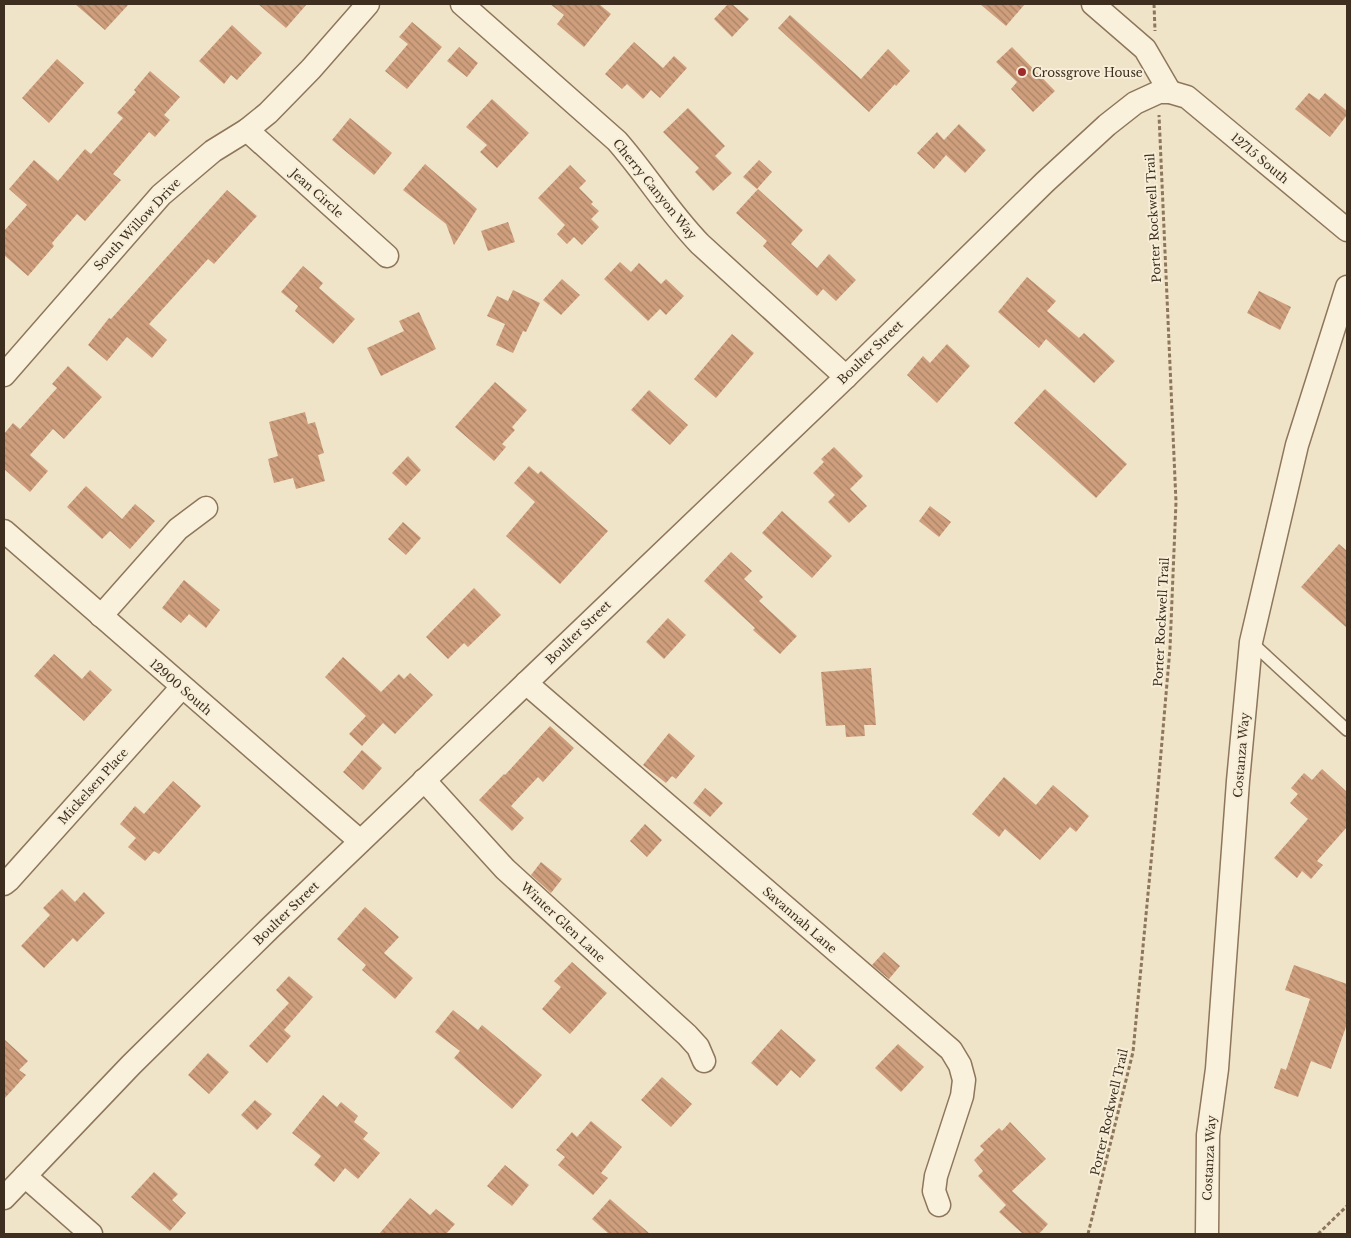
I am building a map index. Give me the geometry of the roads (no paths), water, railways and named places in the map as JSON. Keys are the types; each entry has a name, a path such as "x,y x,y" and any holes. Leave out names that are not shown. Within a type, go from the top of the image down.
{"street":[{"name":"South Willow Drive","path":"4,375 161,195 213,151 247,130 268,113 284,98 368,4"},
{"name":"Cherry Canyon Way","path":"462,4 617,141 636,163 683,226 700,244 846,377"},
{"path":"1093,4 1145,48 1165,92"},
{"name":"Boulter Street","path":"4,1198 132,1065 360,841 846,377 1045,182 1107,125 1135,103 1165,92"},
{"name":"12715 South","path":"1165,92 1187,96 1347,230"},
{"name":"Jean Circle","path":"247,130 387,256"},
{"name":"Costanza Way","path":"1207,1234 1208,1135 1217,1069 1238,781 1251,642 1297,445 1347,287"},
{"path":"101,616 178,529 206,508"},
{"name":"12900 South","path":"4,531 360,841"},
{"name":"Savannah Lane","path":"526,683 951,1050 960,1064 964,1080 962,1096 936,1176 934,1191 939,1205"},
{"name":"Mickelsen Place","path":"4,884 10,880 182,687"},
{"name":"Winter Glen Lane","path":"424,780 505,869 687,1035 698,1047 704,1061"},
{"path":"25,1176 92,1234"}],"lane":[{"path":"1251,642 1347,730"}],"place":[{"name":"Crossgrove House","path":"1022,72"}]}
